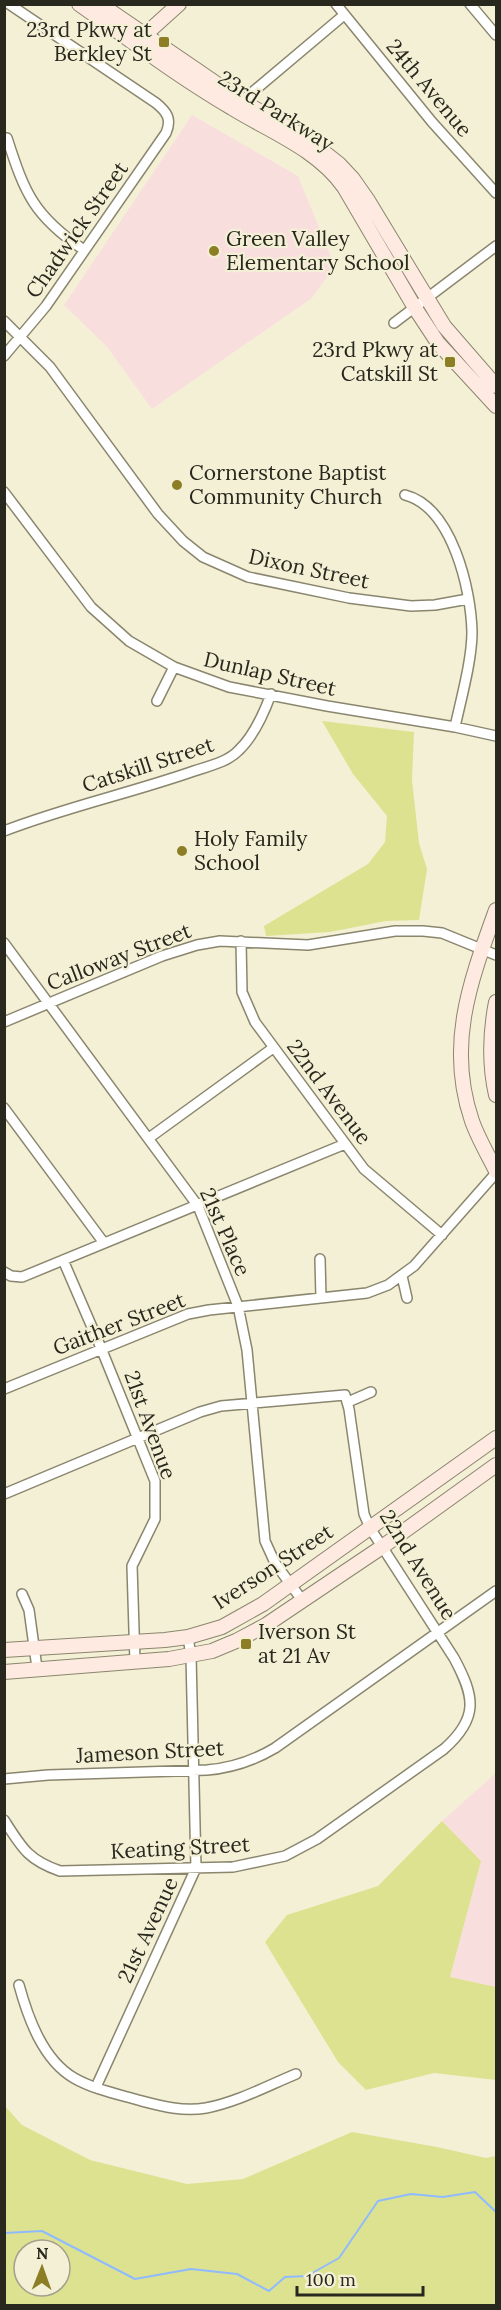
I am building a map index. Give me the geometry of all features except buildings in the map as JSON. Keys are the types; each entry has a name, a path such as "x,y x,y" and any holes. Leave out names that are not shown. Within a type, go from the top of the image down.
{"street":[{"name":"Chadwick Street","path":"4,356 46,306 166,133 169,120 167,114 156,103 9,4"},
{"name":"23rd Parkway","path":"79,4 140,39 305,150 339,180 438,343 496,406"},
{"name":"23rd Parkway","path":"100,4 140,39"},
{"path":"140,39 179,4"},
{"name":"24th Avenue","path":"336,4 432,122 496,193"},
{"path":"470,4 496,35"},
{"path":"238,105 344,15"},
{"name":"23rd Parkway","path":"238,105 306,138 327,153 353,178 426,299 451,335 496,386"},
{"path":"7,138 26,192 58,231 84,250"},
{"path":"394,323 496,246"},
{"name":"Dixon Street","path":"4,321 50,367 158,514 183,541 203,557 248,577 349,598 411,606 435,605 468,599"},
{"name":"Dunlap Street","path":"4,492 91,607 129,641 174,667 219,684 496,736"},
{"path":"405,495 417,498 438,519 454,548 464,573 472,633 455,727"},
{"path":"157,701 174,667"},
{"name":"Catskill Street","path":"4,831 51,814 171,779 223,761 239,750 248,740 271,694"},
{"path":"496,910 465,1004 461,1027 461,1074 473,1123 496,1172"},
{"name":"Calloway Street","path":"4,1022 190,947 220,941 308,945 408,930 442,933 496,955"},
{"name":"22nd Avenue","path":"242,941 242,992 255,1022 345,1144 376,1180 442,1234"},
{"name":"21st Place","path":"4,943 198,1206 238,1306 247,1350 266,1541 275,1563 302,1600"},
{"path":"496,1002 491,1052 496,1095"},
{"path":"149,1138 273,1048"},
{"path":"4,1108 104,1243"},
{"path":"4,1272 10,1276 22,1277 345,1144"},
{"name":"Gaither Street","path":"4,1389 188,1314 238,1306 367,1293 388,1285 414,1266 496,1172"},
{"path":"320,1259 321,1298"},
{"name":"21st Avenue","path":"63,1260 154,1477 155,1519 132,1566 135,1662"},
{"path":"402,1276 407,1298"},
{"path":"4,1494 200,1412 220,1406 253,1402 346,1399 371,1392"},
{"name":"22nd Avenue","path":"346,1399 364,1514 370,1528 438,1632 465,1678"},
{"name":"Iverson Street","path":"4,1650 134,1642 188,1636 222,1627 291,1585 496,1438"},
{"name":"Iverson Street","path":"4,1672 191,1656 236,1641 266,1625 382,1547 496,1466"},
{"name":"Jameson Street","path":"4,1779 48,1774 192,1771 226,1768 261,1756 496,1591"},
{"path":"22,1594 29,1610 37,1668"},
{"name":"21st Avenue","path":"96,2087 196,1868 191,1656 188,1636"},
{"name":"Keating Street","path":"4,1820 28,1855 40,1864 60,1871 233,1866 285,1856 317,1839 459,1736 466,1726 471,1700 465,1678"},
{"path":"19,1985 26,2009 46,2049 65,2072 96,2087 169,2108 194,2109 221,2104 296,2074"}],"shaded area":[{"name":"Green Valley Elementary School","path":"192,115 298,176 335,266 312,298 152,409 107,347 64,305"},
{"path":"496,1773 496,1987 450,1977 481,1861 442,1821"}],"green space":[{"path":"322,721 414,732 412,780 419,843 427,869 419,920 386,921 330,932 266,936 264,926 368,864 385,842 387,816 353,774"},
{"path":"442,1821 481,1861 450,1977 496,1987 496,2080 434,2073 366,2090 338,2062 265,1942 287,1915 378,1886"},
{"path":"5,2106 22,2125 90,2160 187,2184 243,2179 352,2132 486,2158 496,2156 496,2305 5,2305"}],"waterway":[{"path":"4,2233 42,2231 135,2279 191,2269 237,2274 269,2291 285,2277 307,2276 339,2258 378,2201 411,2194 443,2197 475,2192 496,2212"}],"place":[{"name":"23rd Pkwy at Berkley St","path":"164,42"},
{"name":"Green Valley Elementary School","path":"214,251"},
{"name":"23rd Pkwy at Catskill St","path":"450,362"},
{"name":"Cornerstone Baptist Community Church","path":"177,485"},
{"name":"Holy Family School","path":"182,851"},
{"name":"Iverson St at 21 Av","path":"246,1644"}]}
